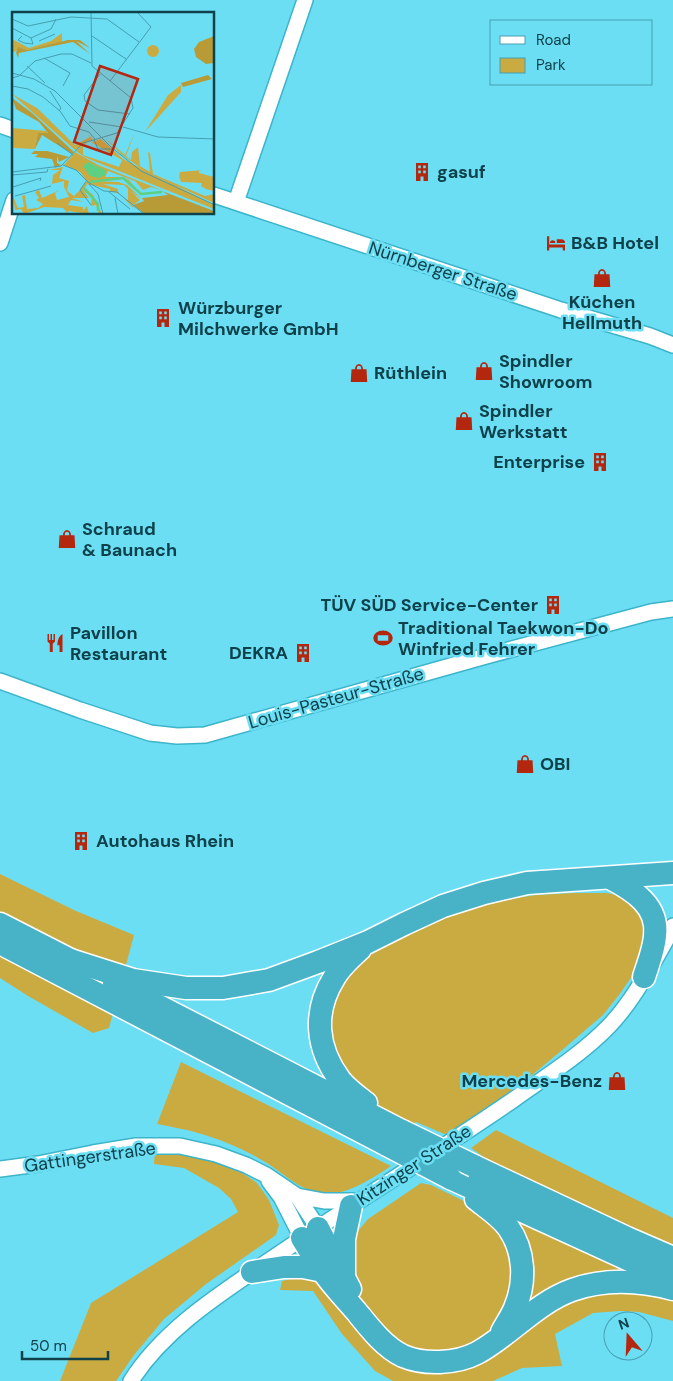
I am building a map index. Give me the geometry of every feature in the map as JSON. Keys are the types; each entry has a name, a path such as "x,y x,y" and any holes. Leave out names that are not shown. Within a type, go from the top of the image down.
{"highway":[{"path":"70,960 133,980 186,988 223,988 269,980 368,942 435,910 484,893 527,883 673,873"},
{"path":"610,878 637,894 647,903 654,919 656,934 644,978"},
{"path":"0,924 70,960 395,1138 488,1208 507,1226 522,1260 522,1287 515,1309 497,1340"},
{"path":"368,942 344,964 333,978 320,1016 319,1033 323,1048 340,1080 395,1138"},
{"path":"0,943 395,1138 474,1166 673,1258"},
{"path":"450,1178 673,1280"},
{"path":"344,1277 344,1239 354,1203"},
{"path":"310,1233 323,1271 379,1339 402,1355 427,1362 451,1361 476,1354 546,1304 571,1291 599,1283 626,1281 655,1284 673,1289"},
{"path":"310,1233 344,1277 363,1320"},
{"path":"252,1272 284,1267 303,1267 323,1271"}],"street":[{"path":"236,202 305,0"},
{"path":"0,125 12,129"},
{"name":"Nürnberger Straße","path":"215,195 561,310 650,336 673,345"},
{"path":"0,243 12,206"},
{"name":"Louis-Pasteur-Straße","path":"0,681 150,733 177,736 205,735 486,656 651,612 673,609"},
{"name":"Kitzinger Straße","path":"131,1381 155,1351 197,1312 354,1203 460,1136 561,1066 609,1026 624,1008 672,931"},
{"name":"Gattingerstraße","path":"0,1169 136,1146 180,1146 216,1154 246,1165 266,1175 298,1196 310,1233"},
{"name":"Gattingerstraße","path":"266,1175 310,1233"},
{"path":"298,1196 324,1201 354,1203"}],"green space":[{"path":"0,874 76,911 134,935 109,1028 93,1033 0,978"},
{"path":"607,893 629,898 651,928 635,972 603,1015 502,1100 449,1136 416,1122 412,1124 394,1115 356,1090 343,1077 324,1018 331,995 364,959 398,938 433,921 489,902 536,895"},
{"path":"181,1062 391,1166 351,1189 333,1194 325,1194 298,1185 244,1150 214,1138 157,1124"},
{"path":"496,1130 673,1218 673,1246 491,1162 471,1148"},
{"path":"155,1149 183,1151 235,1168 257,1183 269,1200 279,1225 276,1235 206,1284 164,1319 134,1355 116,1381 60,1381 91,1303 238,1212 231,1199 219,1188 184,1168 154,1164"},
{"path":"421,1183 431,1185 468,1203 500,1227 517,1277 493,1331 456,1352 408,1350 367,1315 349,1268 358,1231 368,1219"},
{"path":"495,1205 633,1276 508,1328 524,1287"},
{"path":"303,1276 320,1278 425,1368 548,1307 595,1287 673,1293 673,1321 653,1316 653,1311 603,1311 593,1313 555,1334 562,1366 522,1368 493,1381 393,1381 375,1371 342,1334 313,1291 280,1290 282,1281"}],"place":[{"name":"gasuf","path":"422,172"},
{"name":"B&B Hotel","path":"556,243"},
{"name":"Küchen Hellmuth","path":"602,278"},
{"name":"Würzburger Milchwerke GmbH","path":"163,318"},
{"name":"Spindler Showroom","path":"484,371"},
{"name":"Rüthlein","path":"359,373"},
{"name":"Spindler Werkstatt","path":"464,421"},
{"name":"Enterprise","path":"600,462"},
{"name":"Schraud & Baunach","path":"67,539"},
{"name":"TÜV SÜD Service-Center","path":"553,605"},
{"name":"Traditional Taekwon-Do Winfried Fehrer","path":"383,638"},
{"name":"Pavillon Restaurant","path":"55,643"},
{"name":"DEKRA","path":"303,653"},
{"name":"OBI","path":"525,764"},
{"name":"Autohaus Rhein","path":"81,841"},
{"name":"Mercedes-Benz","path":"617,1081"}]}
